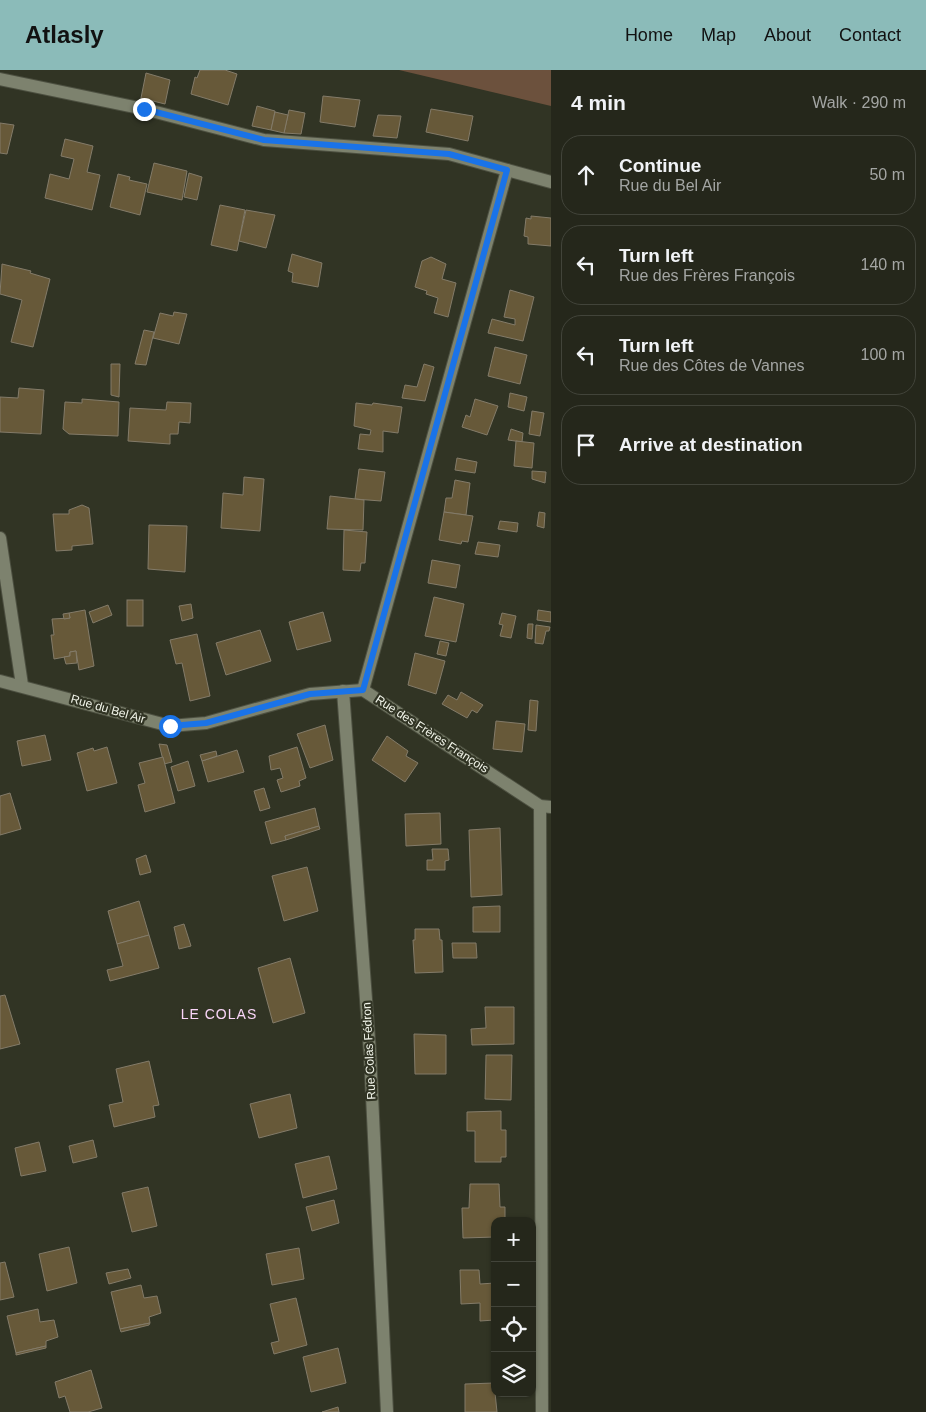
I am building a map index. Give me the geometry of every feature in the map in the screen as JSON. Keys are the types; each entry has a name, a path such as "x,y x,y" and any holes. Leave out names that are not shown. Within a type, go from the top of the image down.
{"street":[{"path":"0,80 144,109 264,140 449,154 551,182"},
{"name":"Rue des Frères François","path":"507,170 363,690 546,806"},
{"path":"0,538 22,685"},
{"name":"Rue du Bel Air","path":"0,681 22,685 170,726 206,723 310,694 363,690"},
{"name":"Rue Colas Fédron","path":"343,691 370,1053 387,1412"},
{"path":"542,1412 546,806"}],"shaded area":[{"path":"399,70 551,70 551,106"}],"building":[{"path":"200,70 225,70 237,74 228,105 191,94 195,77 197,78"},
{"path":"146,73 170,80 165,104 141,98"},
{"path":"323,96 360,100 355,127 320,122"},
{"path":"257,106 275,111 271,130 252,126"},
{"path":"431,109 473,116 468,141 426,132"},
{"path":"289,110 305,113 301,134 284,133"},
{"path":"275,112 288,115 284,133 271,130"},
{"path":"378,115 401,116 397,138 373,136"},
{"path":"0,123 14,125 7,154 0,153"},
{"path":"65,139 93,146 87,172 100,175 92,210 45,198 50,174 69,179 74,159 61,156"},
{"path":"154,163 187,171 182,200 147,192"},
{"path":"189,173 202,177 197,200 184,197"},
{"path":"118,174 130,177 129,180 147,184 140,215 110,207"},
{"path":"220,205 245,210 237,251 211,245"},
{"path":"246,210 275,215 266,248 239,241"},
{"path":"531,216 551,218 551,246 528,244 528,237 524,236 526,218 531,219"},
{"path":"292,254 322,263 318,287 292,282 293,273 288,271"},
{"path":"431,257 446,264 442,279 456,283 448,317 434,313 438,298 426,294 427,291 415,287 422,261"},
{"path":"2,264 31,271 30,273 50,279 33,347 11,342 22,300 0,294"},
{"path":"510,290 534,297 523,341 488,333 492,319 515,325 515,319 504,317"},
{"path":"174,312 187,314 179,344 153,338 160,313 173,316"},
{"path":"144,330 154,332 146,365 135,364"},
{"path":"495,347 527,355 520,384 488,376"},
{"path":"111,364 120,364 119,397 111,395"},
{"path":"424,364 434,367 425,401 402,398 405,385 417,387"},
{"path":"19,388 44,390 41,434 0,432 0,397 18,398"},
{"path":"510,393 527,397 524,411 508,407"},
{"path":"82,399 119,402 118,436 69,434 63,429 65,402 82,403"},
{"path":"475,399 498,406 487,435 462,427 466,415 470,417"},
{"path":"167,402 191,403 190,423 179,422 178,434 170,434 170,444 128,441 130,408 166,410"},
{"path":"356,403 402,407 398,433 383,431 383,452 358,449 360,434 370,435 371,430 354,426"},
{"path":"532,411 544,413 540,436 529,434"},
{"path":"511,429 523,433 522,442 508,440"},
{"path":"516,441 534,443 532,468 514,466"},
{"path":"457,458 477,462 475,473 455,470"},
{"path":"359,469 385,472 381,501 355,499"},
{"path":"532,471 546,472 545,483 532,479"},
{"path":"244,477 264,479 260,531 221,528 223,493 243,495"},
{"path":"455,480 470,483 466,515 444,512 446,498 452,498"},
{"path":"330,496 364,500 363,530 327,529"},
{"path":"82,505 89,508 93,544 72,546 72,550 56,551 53,514 69,514 69,510"},
{"path":"444,512 473,516 468,542 462,541 461,544 439,540"},
{"path":"539,512 545,513 544,528 537,526"},
{"path":"500,521 518,523 517,532 498,529"},
{"path":"149,525 187,526 185,572 148,569"},
{"path":"344,530 367,532 365,563 361,563 360,571 343,570"},
{"path":"478,542 500,545 498,557 475,554"},
{"path":"432,560 460,565 456,588 428,583"},
{"path":"434,597 464,604 456,642 425,636"},
{"path":"127,600 143,600 143,626 127,626"},
{"path":"191,604 193,618 182,621 179,606"},
{"path":"108,605 112,615 93,623 89,612"},
{"path":"85,610 94,666 79,670 76,651 70,652 70,656 54,659 51,635 54,635 52,619 70,618 69,613"},
{"path":"538,610 551,612 551,622 537,620"},
{"path":"323,612 331,641 297,650 289,622"},
{"path":"69,613 70,618 64,619 63,614"},
{"path":"502,613 516,616 511,638 500,636 503,625 499,624"},
{"path":"528,624 533,624 532,639 527,638"},
{"path":"536,625 550,627 549,631 546,631 543,644 535,643"},
{"path":"260,630 271,661 226,675 216,643"},
{"path":"197,634 210,696 190,701 182,663 176,664 170,640"},
{"path":"440,641 449,643 446,656 437,654"},
{"path":"76,651 77,663 66,664 64,657 70,656 70,652"},
{"path":"415,653 445,661 436,694 408,685"},
{"path":"461,692 483,705 477,713 472,710 467,718 442,704 448,695 457,700"},
{"path":"530,700 538,701 536,731 528,730"},
{"path":"496,721 525,724 522,752 493,749"},
{"path":"325,725 333,760 310,768 297,734"},
{"path":"45,735 51,760 22,766 17,741"},
{"path":"387,736 408,751 406,756 418,763 405,782 372,760"},
{"path":"159,744 167,745 172,762 164,764"},
{"path":"107,747 117,783 87,791 77,753 93,748 94,751"},
{"path":"297,747 306,778 299,781 300,786 281,792 277,780 283,778 280,768 271,770 269,756"},
{"path":"237,750 244,772 208,782 202,761"},
{"path":"216,751 217,756 202,761 200,755"},
{"path":"163,757 175,803 145,812 138,785 145,783 139,763"},
{"path":"188,761 195,786 178,791 171,767"},
{"path":"264,788 270,808 260,811 254,791"},
{"path":"10,793 21,829 0,835 0,796"},
{"path":"315,808 319,826 285,836 286,840 271,844 265,822"},
{"path":"440,813 441,844 406,846 405,814"},
{"path":"319,826 320,829 286,840 285,836"},
{"path":"500,828 502,895 471,897 469,830"},
{"path":"432,849 448,849 449,860 445,861 445,870 427,870 427,860 433,860"},
{"path":"146,855 151,872 140,875 136,859"},
{"path":"307,867 318,911 284,921 272,876"},
{"path":"139,901 149,935 117,944 108,911"},
{"path":"500,906 500,932 473,932 473,907"},
{"path":"184,924 191,946 179,949 174,927"},
{"path":"415,929 439,929 440,940 442,940 443,972 415,973 413,940 415,940"},
{"path":"149,935 159,968 110,981 107,970 123,966 117,944"},
{"path":"452,943 476,943 477,958 453,958"},
{"path":"290,958 305,1013 273,1023 258,968"},
{"path":"5,995 20,1044 0,1049 0,996"},
{"path":"485,1007 514,1007 514,1044 472,1045 471,1029 486,1028"},
{"path":"414,1034 446,1035 446,1074 415,1074"},
{"path":"486,1055 512,1055 511,1100 485,1099"},
{"path":"149,1061 159,1105 153,1106 155,1117 114,1127 109,1105 123,1102 116,1069"},
{"path":"290,1094 297,1128 259,1138 250,1104"},
{"path":"501,1111 501,1130 506,1130 506,1157 501,1157 501,1162 475,1162 475,1131 467,1131 467,1112"},
{"path":"93,1140 97,1157 73,1163 69,1146"},
{"path":"39,1142 46,1171 21,1176 15,1148"},
{"path":"329,1156 337,1189 303,1198 295,1164"},
{"path":"470,1184 499,1184 500,1207 505,1207 505,1217 491,1217 491,1237 463,1238 462,1208 469,1208"},
{"path":"148,1187 157,1226 132,1232 122,1193"},
{"path":"334,1200 339,1223 312,1231 306,1207"},
{"path":"69,1247 77,1283 47,1291 39,1254"},
{"path":"299,1248 304,1279 272,1285 266,1254"},
{"path":"5,1262 14,1297 0,1300 0,1263"},
{"path":"128,1269 131,1278 109,1284 106,1273"},
{"path":"460,1270 479,1270 480,1284 491,1283 491,1320 480,1321 480,1303 461,1304"},
{"path":"141,1285 144,1298 157,1296 161,1313 149,1317 150,1323 120,1329 111,1292"},
{"path":"296,1298 307,1345 274,1354 271,1343 279,1341 270,1304"},
{"path":"38,1309 40,1322 54,1320 58,1337 46,1341 46,1346 16,1353 7,1316"},
{"path":"150,1323 149,1325 121,1332 120,1329"},
{"path":"46,1346 46,1348 16,1355 16,1353"},
{"path":"338,1348 346,1383 311,1392 303,1357"},
{"path":"91,1370 102,1408 88,1412 70,1412 65,1396 59,1398 55,1382"},
{"path":"491,1383 491,1397 495,1397 497,1412 465,1412 465,1384"},
{"path":"338,1407 339,1412 322,1412"}],"district":[{"name":"LE COLAS","path":"219,1014"}],"route":[{"path":"144,109 264,140 449,154 507,170 363,690 310,694 206,723 170,726"}]}
